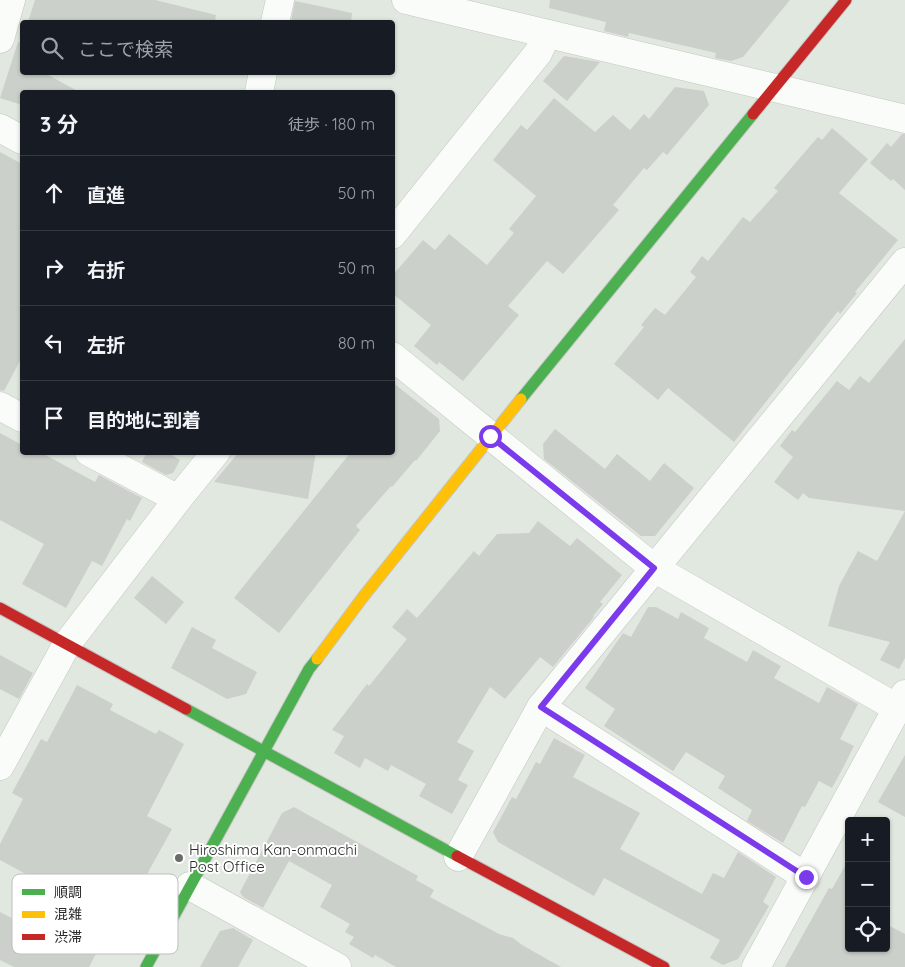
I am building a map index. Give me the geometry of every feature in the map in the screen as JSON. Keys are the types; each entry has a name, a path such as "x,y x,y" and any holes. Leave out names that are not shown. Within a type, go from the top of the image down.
{"street":[{"path":"0,39 11,0"},
{"path":"275,20 280,0"},
{"path":"178,908 309,669 369,589 490,436 846,0"},
{"path":"415,1 905,119"},
{"path":"395,231 538,54 547,34"},
{"path":"259,90 262,75"},
{"path":"0,128 20,139"},
{"path":"458,857 541,707 905,262"},
{"path":"395,358 654,568 902,703 756,967"},
{"path":"0,406 20,417"},
{"path":"95,455 178,499"},
{"path":"0,766 67,644 214,455"},
{"path":"0,608 664,967"},
{"path":"541,707 806,877"},
{"path":"190,886 337,967"},
{"path":"146,967 153,954"}],"building":[{"path":"35,0 155,0 216,15 215,20 29,20"},
{"path":"550,0 790,0 743,57 731,61 715,58 716,53 629,33 628,37 604,31 606,22 549,8"},
{"path":"295,1 352,13 351,20 291,20"},
{"path":"18,42 20,42 20,75 48,75 75,90 20,90 20,104 0,98"},
{"path":"564,56 600,62 567,101 543,81"},
{"path":"675,87 704,91 709,105 667,155 663,152 647,170 644,168 613,205 619,210 563,274 547,261 508,306 519,315 463,381 439,362 437,365 414,346 431,325 395,295 395,273 423,240 435,250 449,234 487,265 514,233 509,229 536,196 493,160 521,125 527,130 554,98 595,132 613,115 630,130 644,114 649,119"},
{"path":"832,128 868,159 839,193 898,240 855,292 857,293 840,314 838,311 734,442 668,388 658,400 614,364 644,327 641,325 655,308 665,315 696,277 690,272 702,256 708,261 743,217 750,222 778,191 774,188 818,137 822,140"},
{"path":"902,134 905,134 905,190 870,163 887,143 891,147"},
{"path":"0,152 20,163 20,361 4,391 0,390"},
{"path":"905,339 905,511 809,498 803,493 798,500 774,482 793,457 780,446 792,430 795,432 837,381 849,390 860,376 869,383"},
{"path":"395,384 439,419 440,431 416,461 356,526 360,530 279,633 234,598 349,455 395,455"},
{"path":"555,429 605,469 617,454 650,481 664,463 694,488 655,536 641,536 544,459 543,444"},
{"path":"0,433 20,444 20,455 46,455 95,482 99,475 142,498 130,521 127,519 102,566 92,561 66,608 22,584 44,544 0,520"},
{"path":"146,455 172,455 180,460 173,473 166,475 142,462"},
{"path":"236,455 315,455 308,499 214,482"},
{"path":"905,511 905,658 899,669 880,660 890,642 828,626 839,586 858,551 877,561"},
{"path":"538,521 570,546 577,538 622,575 600,602 603,604 594,617 553,667 540,657 505,699 490,687 457,742 474,751 458,780 468,785 452,814 419,796 426,784 391,765 388,771 365,758 360,768 334,753 344,736 332,730 367,684 369,686 407,639 392,627 407,609 417,618 474,551 479,556 497,534 529,533"},
{"path":"152,576 184,602 166,624 134,598"},
{"path":"648,607 656,607 678,619 681,612 709,628 704,638 747,662 753,650 781,666 774,678 819,703 827,687 858,704 840,739 854,746 844,766 832,788 819,781 805,807 802,806 783,843 747,821 752,810 718,788 725,776 686,752 673,771 604,726 615,709 585,688 623,633 631,637"},
{"path":"192,627 216,640 212,648 257,672 246,694 227,699 171,668"},
{"path":"0,655 33,673 19,699 0,689"},
{"path":"77,685 113,704 110,710 156,734 159,730 184,744 147,816 172,829 147,874 26,874 0,860 0,844 23,799 12,793 41,739 47,742"},
{"path":"554,738 585,755 573,777 640,813 620,849 702,894 713,873 724,878 738,852 776,877 763,902 769,906 738,959 723,965 710,958 720,940 604,878 594,896 498,842 493,832 512,797 516,799 536,762 540,764"},
{"path":"905,755 905,817 878,802"},
{"path":"294,807 418,876 416,880 434,890 430,897 499,934 513,938 561,967 396,967 375,955 373,958 349,944 354,937 345,932 350,924 320,907 332,885 289,861 263,908 243,897 240,892 282,813"},
{"path":"845,866 845,952 890,952 890,926 905,934 905,967 785,967 829,888 832,889"},
{"path":"0,912 12,918 12,954 96,954 89,967 14,967 0,960"},
{"path":"233,928 253,940 238,967 200,967 220,931"}],"traffic: fast":[{"path":"521,399 753,114"},
{"path":"178,908 309,669 317,659"},
{"path":"186,709 457,856"},
{"path":"146,967 153,954"}],"traffic: slow":[{"path":"317,659 363,597 521,399"}],"traffic: jam":[{"path":"753,114 846,0"},
{"path":"0,608 186,709"},
{"path":"457,856 664,967"}],"place":[{"name":"Hiroshima Kan-onmachi Post Office","path":"179,858"}],"route":[{"path":"490,436 654,568 541,707 806,877"}]}
